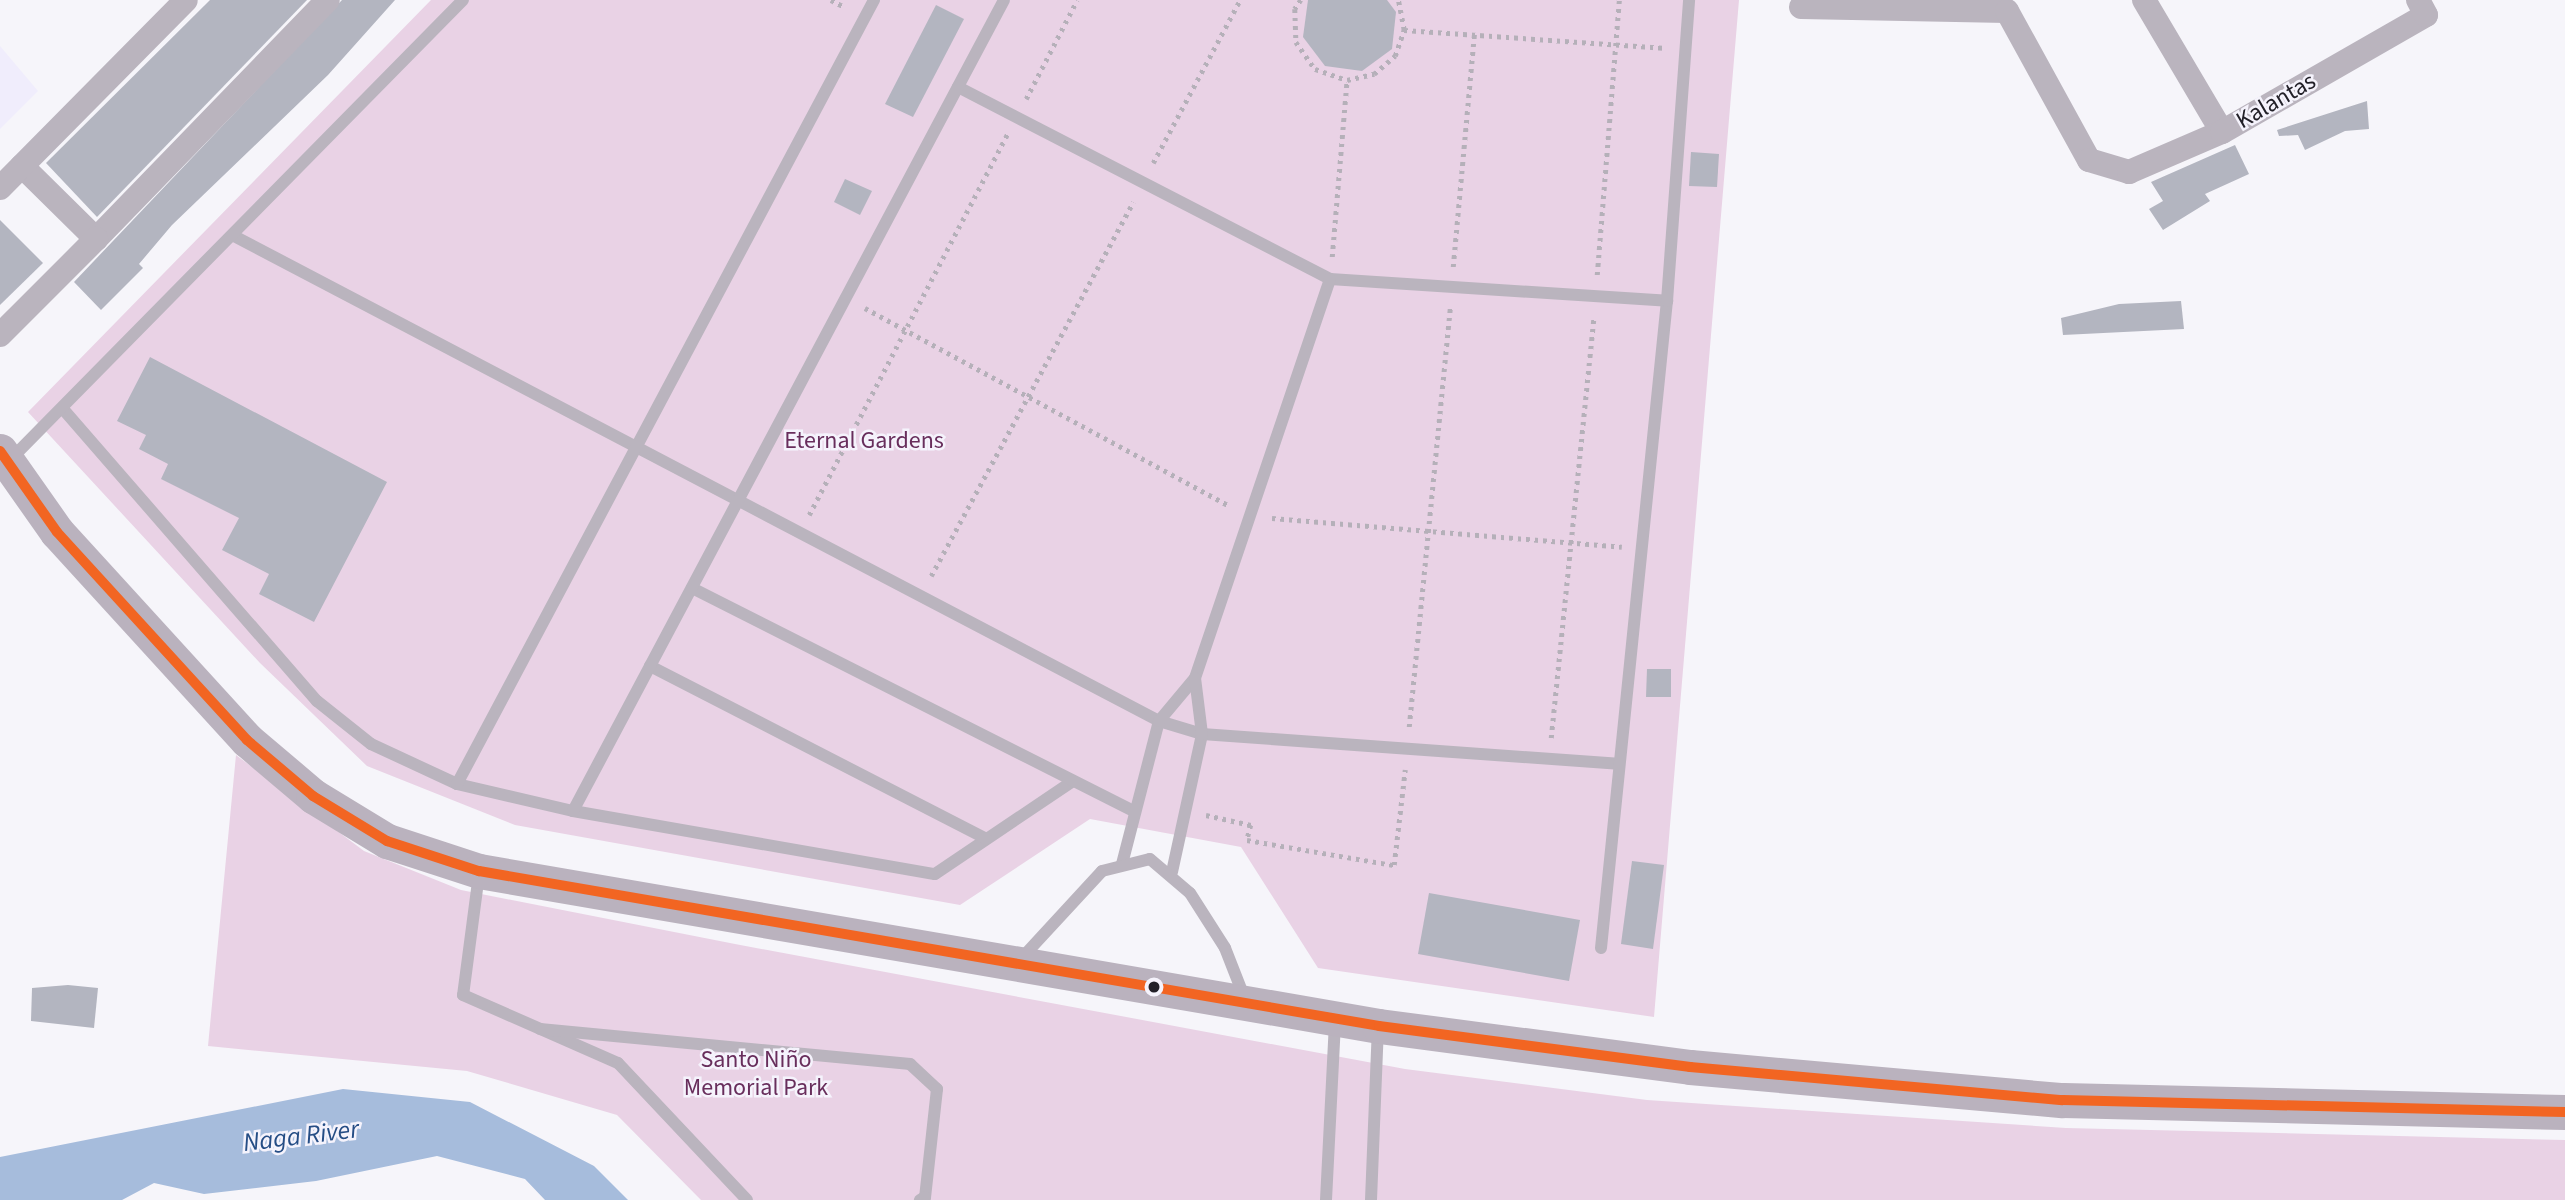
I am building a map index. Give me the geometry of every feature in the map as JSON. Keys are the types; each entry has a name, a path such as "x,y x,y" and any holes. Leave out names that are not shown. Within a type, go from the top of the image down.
{"main road":[{"path":"4,456 57,532 247,740 313,796 387,841 479,871 1379,1026 1690,1067 2063,1100 2565,1112"}],"street":[{"path":"0,188 186,0"},
{"path":"0,335 328,0"},
{"name":"Kalantas","path":"2144,0 2222,132 2422,8"},
{"path":"1801,7 2007,11 2089,160 2129,172 2222,132"},
{"path":"22,166 96,239"}],"lane":[{"path":"4,456 63,409 463,0"},
{"path":"457,784 874,0"},
{"path":"573,811 1004,0"},
{"path":"1601,948 1639,549 1667,300 1689,0"},
{"path":"958,87 1017,115 1330,279 1667,300"},
{"path":"234,236 1159,721 1202,734 1618,764"},
{"path":"1122,864 1159,721 1195,678 1330,279"},
{"path":"63,409 317,701 371,744 457,784 573,811 935,874 1073,780"},
{"path":"692,588 1135,812"},
{"path":"650,666 986,839"},
{"path":"1172,872 1202,734 1195,678"},
{"path":"1017,964 1090,880 1122,864 1150,859 1172,872 1225,948 1247,1002"},
{"path":"479,871 463,995 618,1063 747,1200"},
{"path":"1326,1200 1335,1018"},
{"path":"1371,1200 1379,1026"},
{"path":"540,1029 909,1064 937,1089 920,1200"}],"path":[{"path":"800,533 1077,0"},
{"path":"920,595 1032,398 1240,0"},
{"path":"1301,0 1295,9 1296,42 1315,69 1347,80 1374,74 1395,56 1404,30 1398,0"},
{"path":"1548,759 1573,543 1619,0"},
{"path":"1404,30 1684,49"},
{"path":"1184,810 1251,825 1247,841 1394,865 1452,287 1474,34"},
{"path":"1330,279 1347,80"},
{"path":"846,298 1249,516 1639,549"}],"shaded area":[{"path":"0,46 38,91 0,129"}],"green space":[{"name":"Eternal Gardens","path":"431,0 1739,0 1654,1017 1318,968 1241,847 1090,819 960,905 515,825 367,766 260,663 28,412"},
{"name":"Santo Niño Memorial Park","path":"236,755 364,851 461,890 735,944 1405,1069 1647,1100 2066,1128 2565,1140 2565,1200 701,1200 617,1115 467,1071 208,1046"}],"water":[{"name":"Naga River","path":"343,1089 470,1102 594,1166 628,1200 545,1200 525,1179 437,1156 316,1181 204,1194 154,1183 122,1200 0,1200 0,1157"}],"building":[{"path":"210,0 307,0 97,217 46,163"},
{"path":"342,0 395,0 328,75 172,225 139,264 143,268 101,310 74,282"},
{"path":"1308,0 1387,0 1396,12 1392,49 1362,71 1325,66 1303,37"},
{"path":"936,5 964,19 913,117 885,104"},
{"path":"2367,101 2369,129 2345,131 2305,150 2298,135 2279,136 2277,130"},
{"path":"2235,145 2249,174 2205,194 2210,201 2163,230 2149,209 2163,201 2151,182"},
{"path":"1691,152 1719,154 1717,187 1689,186"},
{"path":"845,179 872,191 860,215 834,202"},
{"path":"0,220 43,263 0,305"},
{"path":"2181,301 2184,329 2063,335 2061,318 2119,304"},
{"path":"150,357 387,482 314,622 259,594 269,574 222,550 239,518 161,479 168,464 139,449 146,435 117,421"},
{"path":"1647,669 1671,669 1671,697 1646,697"},
{"path":"1632,861 1664,865 1653,949 1621,944"},
{"path":"1429,893 1580,920 1569,981 1418,954"},
{"path":"68,985 98,988 94,1028 31,1021 32,988"}],"transit line":[{"path":"0,451 57,532 247,740 313,796 387,841 479,871 1379,1026 1690,1067 2063,1100 2565,1112"}]}
